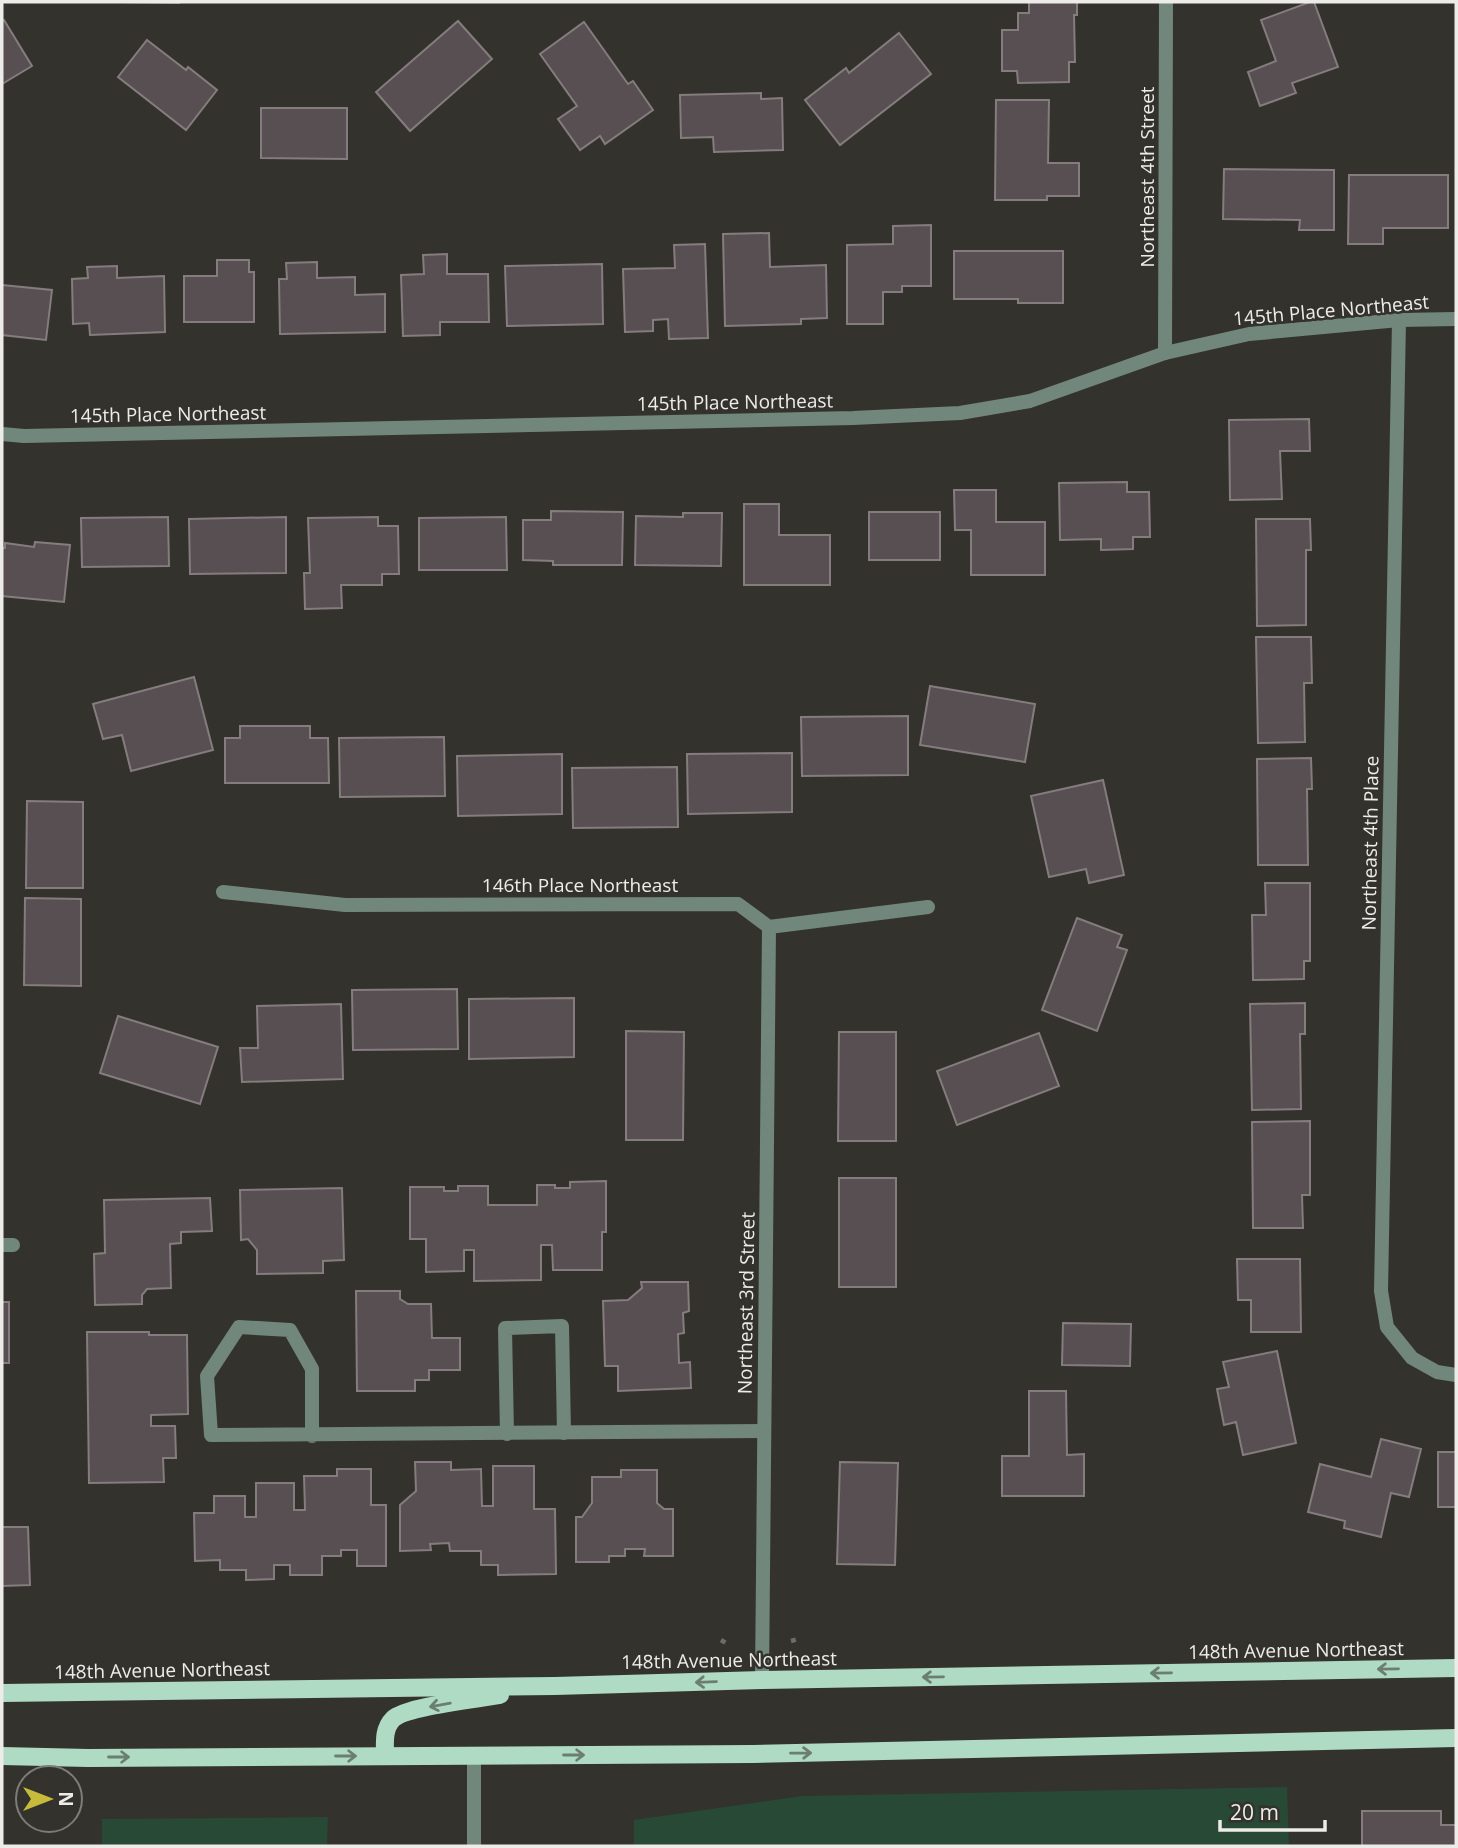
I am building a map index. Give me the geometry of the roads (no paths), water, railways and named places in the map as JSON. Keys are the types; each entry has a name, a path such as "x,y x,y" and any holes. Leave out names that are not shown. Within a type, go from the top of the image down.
{"main road":[{"name":"148th Avenue Northeast","path":"2,1693 555,1686 1456,1668"},
{"path":"385,1756 385,1734 389,1726 393,1719 409,1711 555,1686"},
{"path":"2,1756 101,1758 753,1754 1456,1738"}],"street":[{"name":"Northeast 4th Street","path":"1165,353 1166,2"},
{"name":"145th Place Northeast","path":"2,434 24,436 825,419 960,412 1030,401 1165,353 1249,334 1399,320 1456,319"},
{"name":"Northeast 4th Place","path":"1399,320 1381,1291 1387,1327 1412,1358 1437,1372 1456,1376"},
{"name":"146th Place Northeast","path":"223,892 345,905 738,904 769,927"},
{"path":"769,927 928,907"},
{"name":"Northeast 3rd Street","path":"762,1680 769,927"},
{"path":"507,1434 505,1328 562,1326 564,1433"},
{"path":"312,1436 312,1369 290,1330 239,1327 207,1376 211,1436 312,1436 764,1431"},
{"path":"474,1755 474,1846"}]}
